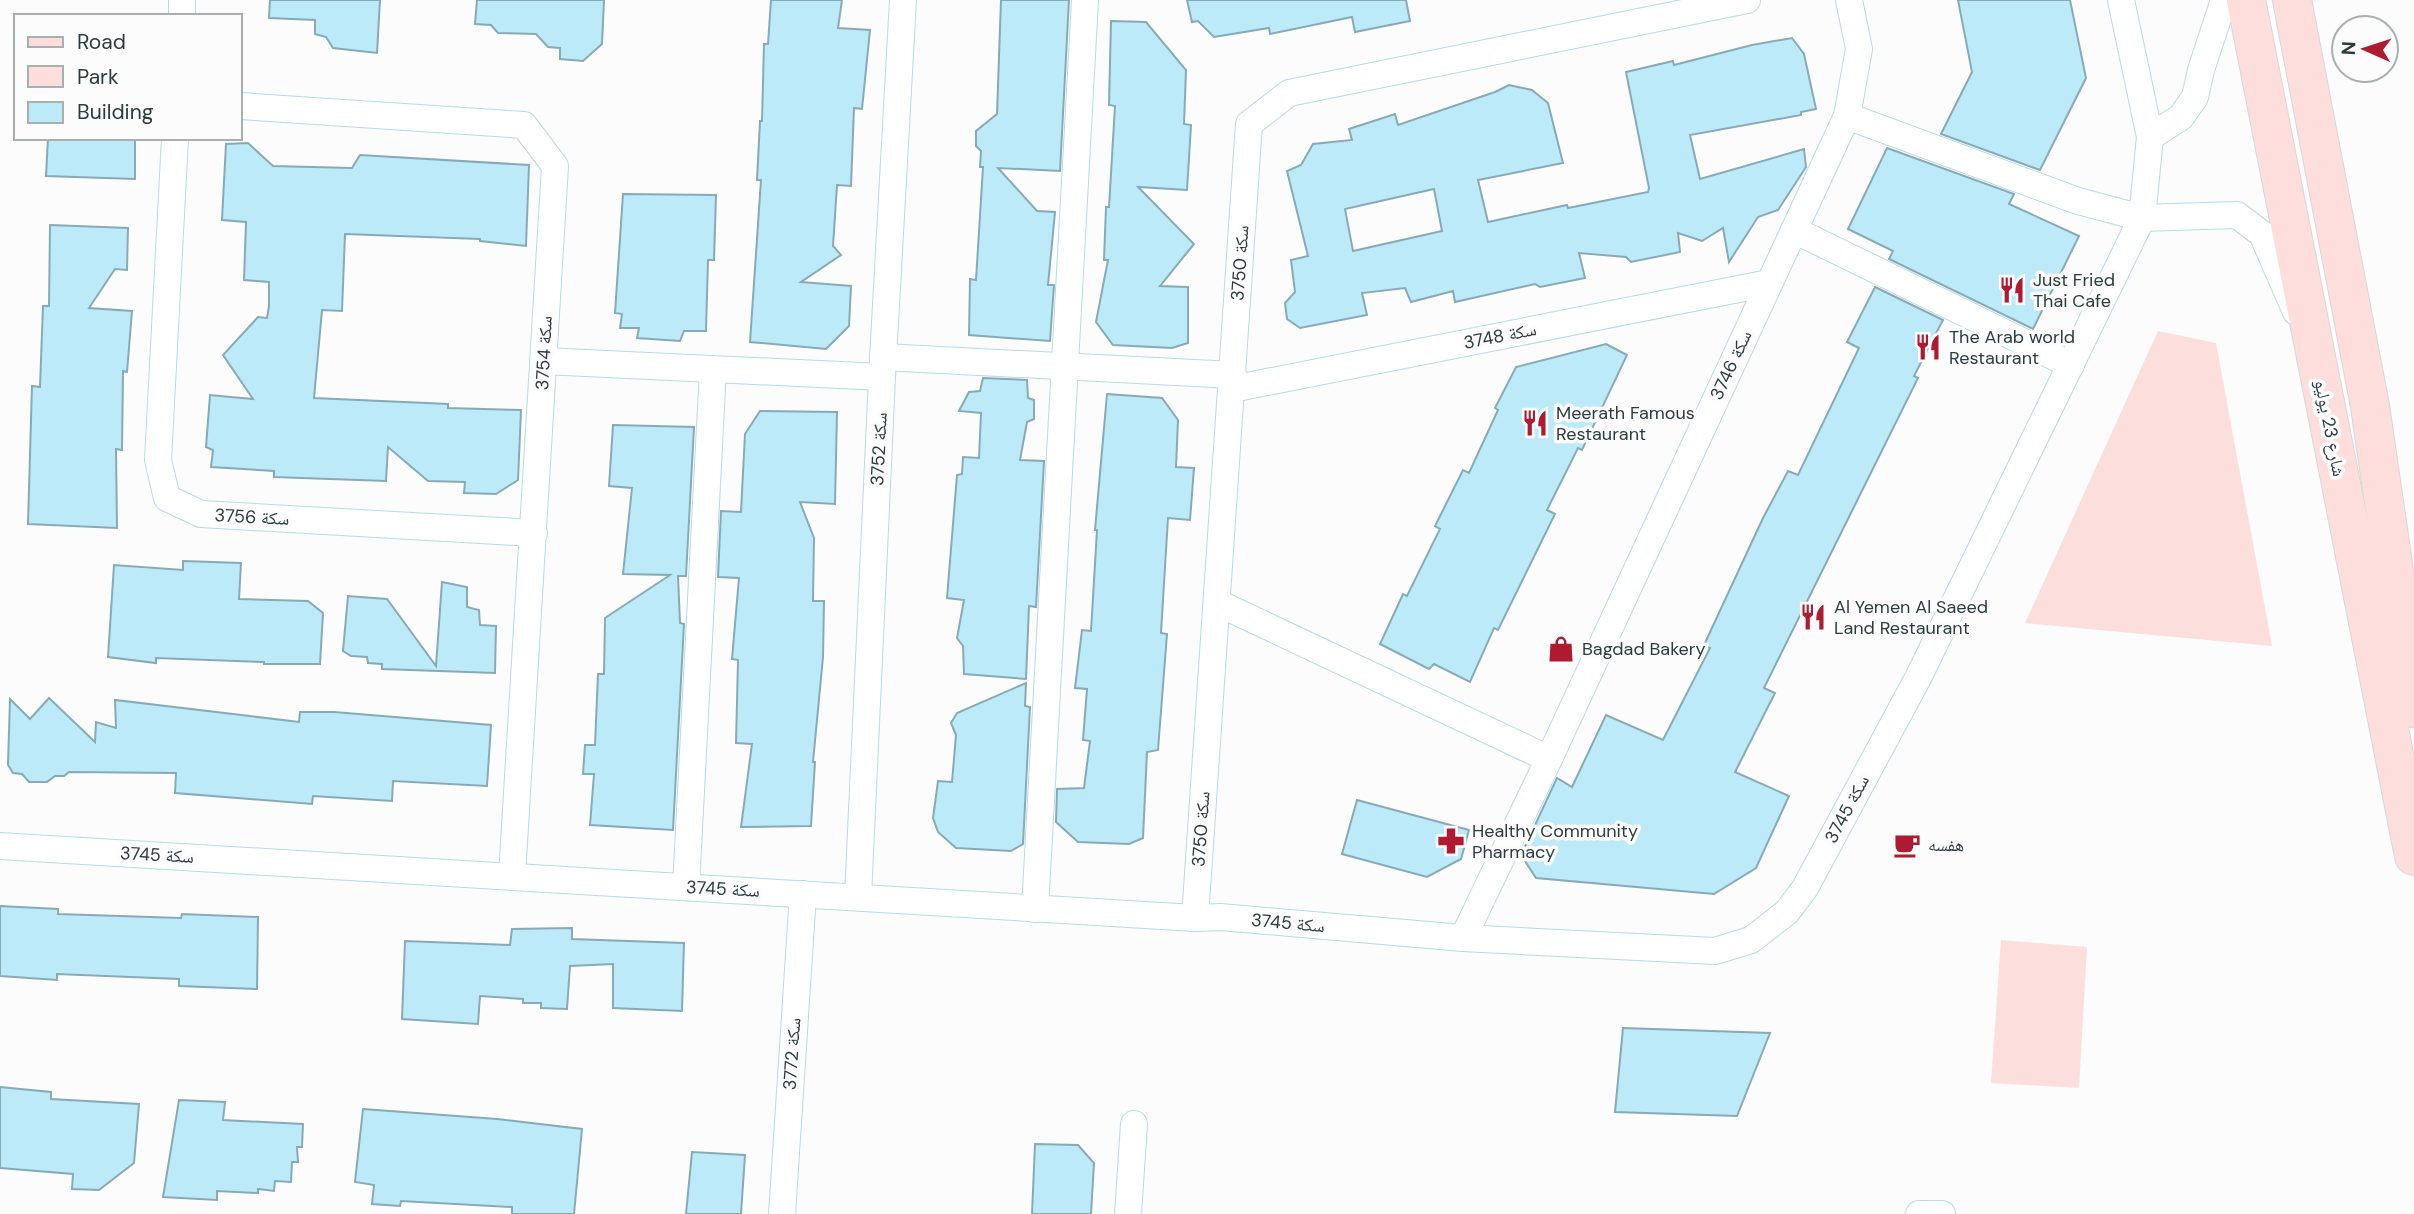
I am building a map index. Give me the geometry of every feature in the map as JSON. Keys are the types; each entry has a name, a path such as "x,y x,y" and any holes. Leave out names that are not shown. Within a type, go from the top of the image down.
{"main road":[{"name":"شارع 23 يوليو","path":"2246,0 2414,856"},
{"path":"2292,0 2370,406 2414,708"}],"street":[{"name":"سكة 3752","path":"858,897 903,0"},
{"path":"1035,909 1085,0"},
{"name":"سكة 3750","path":"1195,918 1249,124 1289,93 1747,0"},
{"name":"سكة 3746","path":"1463,938 1549,759 1847,116 1859,49 1849,0"},
{"path":"2121,0 2150,137 2142,218"},
{"path":"2150,137 2182,117 2195,97 2224,0"},
{"name":"سكة 3754","path":"242,106 524,125 555,166 512,876"},
{"path":"1847,116 2078,201 2142,218 2237,215 2262,234 2316,355"},
{"name":"سكة 3756","path":"175,140 158,460 167,498 201,514 534,533"},
{"name":"سكة 3745","path":"0,846 1220,918 1463,938 1715,950 1751,940 1787,912 1805,888 1919,676 2142,218"},
{"path":"1794,230 2071,365"},
{"name":"سكة 3748","path":"544,361 713,369 1064,366 1232,382 1769,283"},
{"path":"686,887 713,369"},
{"path":"1218,603 1549,759"},
{"name":"سكة 3772","path":"782,1214 803,894"},
{"path":"1128,1214 1134,1124"},
{"path":"1919,1214 1941,1214"}],"green space":[{"path":"2158,331 2216,343 2272,646 2025,623"},
{"path":"2001,940 2087,947 2079,1088 1991,1083"}],"building":[{"path":"270,0 380,0 377,53 333,48 326,37 315,34 315,20 269,18"},
{"path":"477,0 604,0 602,44 583,61 560,59 560,48 548,47 536,34 498,33 491,25 475,24"},
{"path":"771,0 842,0 838,28 870,30 862,109 854,108 851,186 837,185 833,246 841,255 801,282 851,286 849,326 826,349 750,342 761,180 757,180 764,44 768,44"},
{"path":"1001,0 1069,0 1060,171 998,168 1037,211 1055,212 1048,285 1054,285 1050,341 969,335 970,279 976,280 983,167 980,167 981,151 976,146 976,131 997,114"},
{"path":"1187,0 1406,0 1410,21 1355,32 1352,17 1270,34 1269,28 1214,37 1198,21 1192,22"},
{"path":"1958,0 2070,0 2086,78 2040,170 1941,134 1972,72"},
{"path":"1111,21 1146,22 1186,70 1184,124 1191,125 1187,190 1138,187 1194,244 1160,286 1188,287 1188,343 1172,348 1113,345 1096,322 1108,260 1104,260 1106,207 1109,207 1115,106 1109,105"},
{"path":"1792,38 1804,54 1816,109 1801,112 1801,115 1690,135 1700,179 1804,149 1806,167 1778,210 1758,217 1729,262 1723,228 1702,241 1678,233 1680,252 1631,262 1626,257 1579,253 1585,278 1540,287 1535,284 1455,302 1453,291 1411,302 1405,288 1362,293 1367,315 1300,328 1287,319 1285,303 1295,292 1291,260 1308,256 1287,171 1301,165 1313,144 1352,140 1349,129 1395,114 1398,125 1509,85 1532,90 1548,103 1563,163 1478,180 1488,222 1567,205 1568,208 1648,192 1626,72 1673,61 1674,65","holes":["1434,189 1442,231 1353,251 1345,209"]},
{"path":"48,140 135,140 135,179 46,176"},
{"path":"248,143 273,166 352,168 360,155 529,165 526,246 480,239 345,234 342,311 322,310 314,398 448,404 448,408 521,410 518,480 496,494 464,493 465,482 428,481 388,447 386,481 274,477 274,471 211,467 213,450 206,447 210,395 253,399 223,355 258,317 267,318 269,306 269,282 244,280 246,222 222,220 226,144"},
{"path":"1887,148 2014,194 2009,204 2079,236 2033,329 1889,259 1893,251 1848,229"},
{"path":"623,194 716,195 714,260 708,260 706,331 684,331 680,341 637,338 639,328 620,328 622,314 615,313"},
{"path":"50,225 128,228 127,270 115,269 89,308 132,311 127,372 123,371 122,450 116,449 117,528 28,524 32,386 40,387 43,306 49,306"},
{"path":"1875,287 1943,320 1914,376 1918,378 1764,688 1775,693 1735,772 1789,796 1756,868 1714,894 1536,878 1521,855 1557,778 1572,787 1606,715 1663,740 1710,648 1704,645 1763,518 1788,471 1798,475 1859,348 1847,342"},
{"path":"1606,344 1627,355 1582,450 1578,448 1547,510 1555,514 1498,630 1494,628 1470,682 1434,664 1429,669 1380,644 1403,594 1407,596 1440,529 1435,526 1463,470 1469,473 1498,410 1495,408 1516,367"},
{"path":"983,378 1027,380 1028,398 1034,400 1034,419 1027,422 1020,460 1044,461 1036,607 1029,606 1026,679 964,674 963,646 957,638 964,600 947,598 957,475 962,474 963,457 979,458 981,413 959,411 969,392 980,391"},
{"path":"1107,394 1162,398 1178,420 1176,467 1194,468 1190,520 1168,518 1161,633 1167,634 1158,750 1147,752 1143,838 1129,844 1078,842 1056,822 1057,789 1084,788 1090,741 1083,740 1087,689 1075,688 1082,630 1091,631 1095,530"},
{"path":"760,411 837,412 835,504 800,502 814,538 813,601 824,601 823,657 813,762 811,826 741,827 752,744 736,743 738,660 732,659 739,578 718,577 721,511 741,512 745,434"},
{"path":"613,425 694,427 686,576 678,576 680,623 684,624 673,830 590,825 594,774 583,774 585,745 595,745 598,674 604,674 605,618 670,575 623,574 632,488 609,486"},
{"path":"183,561 241,563 239,599 308,601 323,613 320,664 156,658 156,663 108,657 114,565 183,570"},
{"path":"442,582 467,587 467,607 479,610 480,625 496,626 495,673 382,669 382,664 368,663 367,657 351,656 343,651 348,596 387,599 436,666"},
{"path":"1026,683 1025,706 1030,707 1023,844 1011,851 956,848 938,832 933,818 938,781 952,782 956,735 951,723 957,713"},
{"path":"49,698 95,742 96,722 116,728 115,700 299,722 300,712 334,712 491,725 487,786 393,781 392,801 313,796 312,804 175,793 176,773 69,772 64,776 55,776 47,782 29,782 22,774 13,773 8,765 10,699 30,719"},
{"path":"1357,800 1469,830 1461,859 1427,877 1342,854"},
{"path":"0,906 58,909 58,914 181,918 182,914 258,917 257,989 179,986 179,979 57,974 57,980 0,976"},
{"path":"572,928 572,939 684,943 682,1011 613,1008 613,964 570,966 567,1009 541,1008 541,1003 523,1003 523,999 480,996 478,1024 402,1019 405,941 510,945 512,929"},
{"path":"1623,1028 1770,1033 1737,1116 1615,1112"},
{"path":"0,1087 51,1092 51,1099 139,1104 134,1163 99,1190 72,1189 73,1174 0,1168"},
{"path":"179,1100 225,1102 223,1120 303,1124 302,1147 297,1147 298,1162 292,1162 291,1182 275,1181 274,1191 258,1189 258,1193 217,1191 217,1200 163,1197"},
{"path":"363,1109 497,1119 582,1129 574,1214 512,1214 512,1207 401,1201 400,1206 372,1204 374,1185 355,1182"},
{"path":"1035,1144 1078,1145 1094,1163 1091,1214 1032,1214"},
{"path":"692,1152 745,1155 741,1214 686,1214"}],"place":[{"name":"Just Fried Thai Cafe","path":"2012,290"},
{"name":"The Arab world Restaurant","path":"1928,347"},
{"name":"Meerath Famous Restaurant","path":"1535,423"},
{"name":"Al Yemen Al Saeed Land Restaurant","path":"1813,617"},
{"name":"Bagdad Bakery","path":"1561,649"},
{"name":"Healthy Community Pharmacy","path":"1451,841"},
{"name":"هفسه","path":"1907,845"}]}
